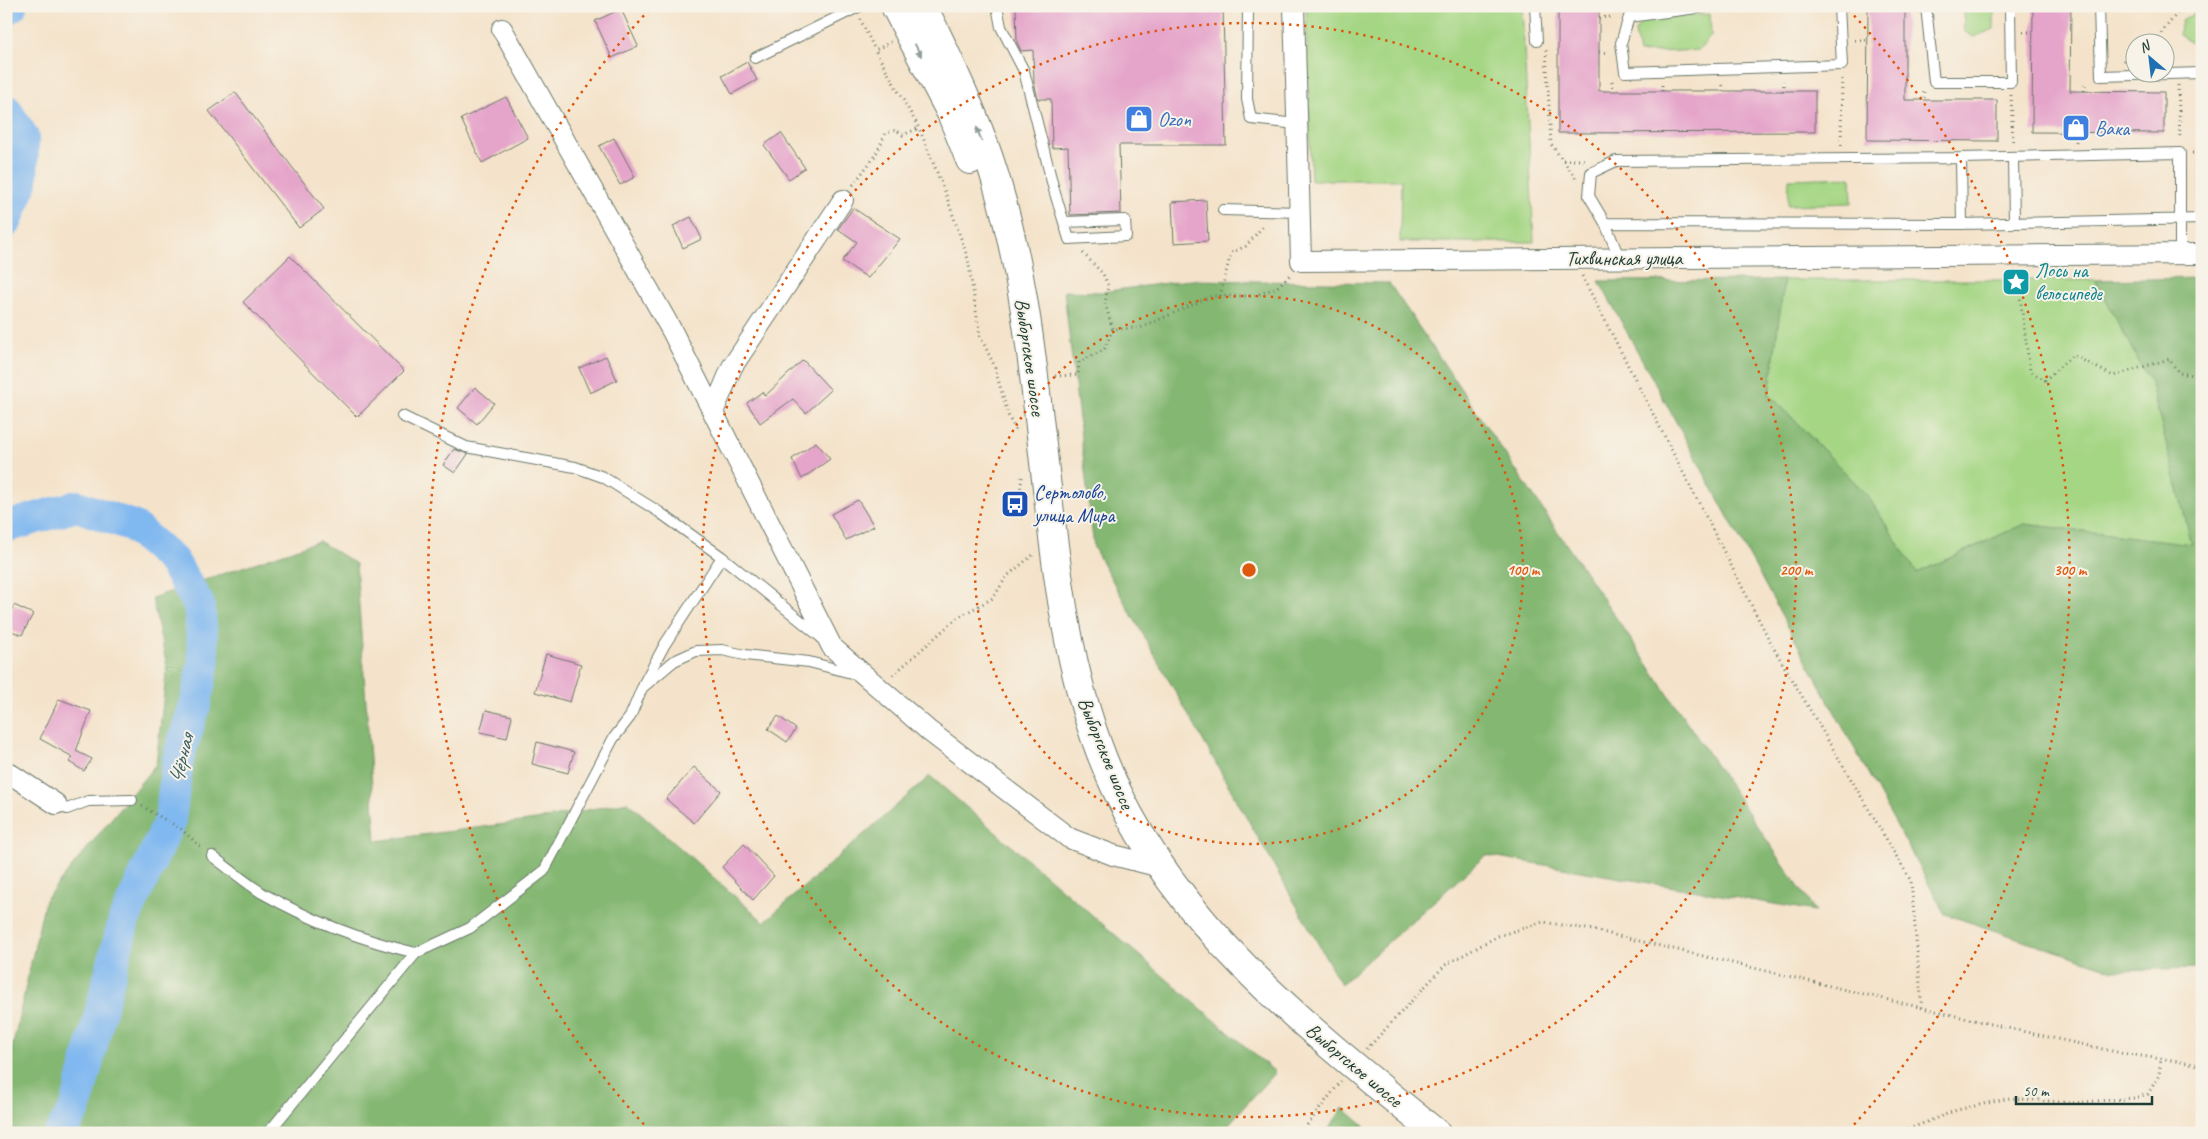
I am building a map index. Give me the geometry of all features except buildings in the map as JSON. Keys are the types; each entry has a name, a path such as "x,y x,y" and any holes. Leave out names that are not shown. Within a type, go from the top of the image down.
{"main road":[{"name":"Выборгское шоссе","path":"895,6 951,113 1019,282"},
{"name":"Выборгское шоссе","path":"926,9 968,102 998,185 1019,282 1034,378 1053,542 1075,671 1092,729 1117,792 1161,867 1207,929 1272,994 1352,1065 1436,1133"}],"street":[{"path":"1294,6 1301,261"},
{"path":"502,29 667,323 832,647 929,731 1069,838 1112,855 1161,867"},
{"path":"713,412 732,367 842,200"},
{"name":"Тихвинская улица","path":"1301,261 2202,254"},
{"path":"6,771 56,804"}],"lane":[{"path":"997,6 1001,27 1024,71 1054,190 1069,239 1126,236 1125,220 1064,222"},
{"path":"1248,6 1247,99 1251,119 1297,124"},
{"path":"1535,6 1541,43"},
{"path":"1712,6 1629,17 1621,43 1625,72 1842,65 1840,6"},
{"path":"1926,6 1934,82 2011,82 2010,6"},
{"path":"2099,6 2100,76 2202,73"},
{"path":"755,58 856,8"},
{"path":"1619,258 1605,223 1589,196 1591,173 1616,161 2013,158 2180,153 2180,254"},
{"path":"1961,158 1962,224"},
{"path":"2013,158 2014,223"},
{"path":"1223,210 1300,212"},
{"path":"1605,223 1962,224 2202,219"},
{"path":"402,416 466,448 575,467 603,477 659,512 722,557 832,647"},
{"path":"268,1133 416,953 470,928 544,871 613,739 630,717 664,644 722,557"},
{"path":"642,688 674,660 696,651 722,650 754,656 809,662 866,676"},
{"path":"56,804 67,809 88,801 132,800"},
{"path":"212,856 261,892 319,922 370,942 416,953"}],"path":[{"path":"2162,32 2184,6"},
{"path":"856,8 875,50 919,128 939,176 968,259 980,336 994,366 1009,418 1018,434"},
{"path":"1599,18 1611,17"},
{"path":"2023,32 2032,32"},
{"path":"875,50 897,39"},
{"path":"1855,40 1867,40"},
{"path":"1541,43 1551,144 1562,160"},
{"path":"1599,52 1612,53"},
{"path":"1840,158 1842,65"},
{"path":"2178,75 2180,153"},
{"path":"1612,81 1612,91"},
{"path":"1722,91 1723,81"},
{"path":"1783,91 1784,81"},
{"path":"2011,82 2013,158"},
{"path":"2084,91 2085,84"},
{"path":"1924,89 1924,100"},
{"path":"842,200 875,156 886,132 896,130 903,135 919,128"},
{"path":"1220,296 1231,253 1246,246 1279,212"},
{"path":"1054,376 1078,375 1079,362 1104,350 1113,329 1106,304 1108,285 1103,274 1069,239"},
{"path":"2016,256 2030,371 2045,380 2072,355 2113,376 2169,359 2178,373 2202,376"},
{"path":"1113,329 1140,328 1212,296 1254,296 1276,288 1301,261"},
{"path":"1579,269 1773,647 1911,881 1922,1008"},
{"path":"1022,476 1020,492 1028,520"},
{"path":"866,676 879,678 894,674 958,618 993,598 1007,576 1033,557 1033,547"},
{"path":"159,815 181,829 212,856"},
{"path":"1300,1133 1352,1065 1445,965 1498,936 1542,922 1593,930 2121,1053 2202,1065"},
{"path":"1899,1133 1957,1110 2010,1098 2072,1103 2134,1098 2148,1094 2159,1075 2161,1059"}],"green space":[{"path":"1306,6 1522,6 1534,242 1400,242 1401,180 1311,180"},
{"path":"1963,6 1994,6 1994,29 1974,37 1964,31"},
{"path":"2195,6 2202,6 2202,42 2195,45 2179,35 2182,21 2192,15"},
{"path":"1710,14 1711,36 1699,50 1639,53 1635,32 1643,19"},
{"path":"1851,177 1852,203 1788,205 1789,179"},
{"path":"2202,278 2202,968 2113,970 1945,914 1599,281 1784,280 1769,394 1867,495 1917,573 2024,524 2192,544 2151,384 2095,280"},
{"path":"1189,280 1389,283 1815,911 1486,855 1341,984 1094,548 1064,291 1101,292"},
{"path":"1784,280 2095,280 2151,384 2192,544 2024,524 1917,573 1867,495 1769,394"},
{"path":"319,541 356,564 376,841 536,820 628,802 764,922 930,776 1275,1072 1221,1133 6,1133 6,1076 45,900 156,764 167,666 152,598"},
{"path":"1343,1108 1372,1133 1326,1133"}],"waterway":[{"name":"Чёрная","path":"6,9 11,6"},
{"name":"Чёрная","path":"6,110 23,137 22,182 6,222"},
{"name":"Чёрная","path":"6,527 77,506 133,526 173,561 199,605 204,660 196,702 178,759 170,820 124,920 76,1107 60,1133"}],"place":[{"name":"Ozon","path":"1139,119"},
{"name":"Вака","path":"2076,128"},
{"name":"Лось на велосипеде","path":"2016,282"},
{"name":"Сертолово, улица Мира","path":"1015,504"}]}
